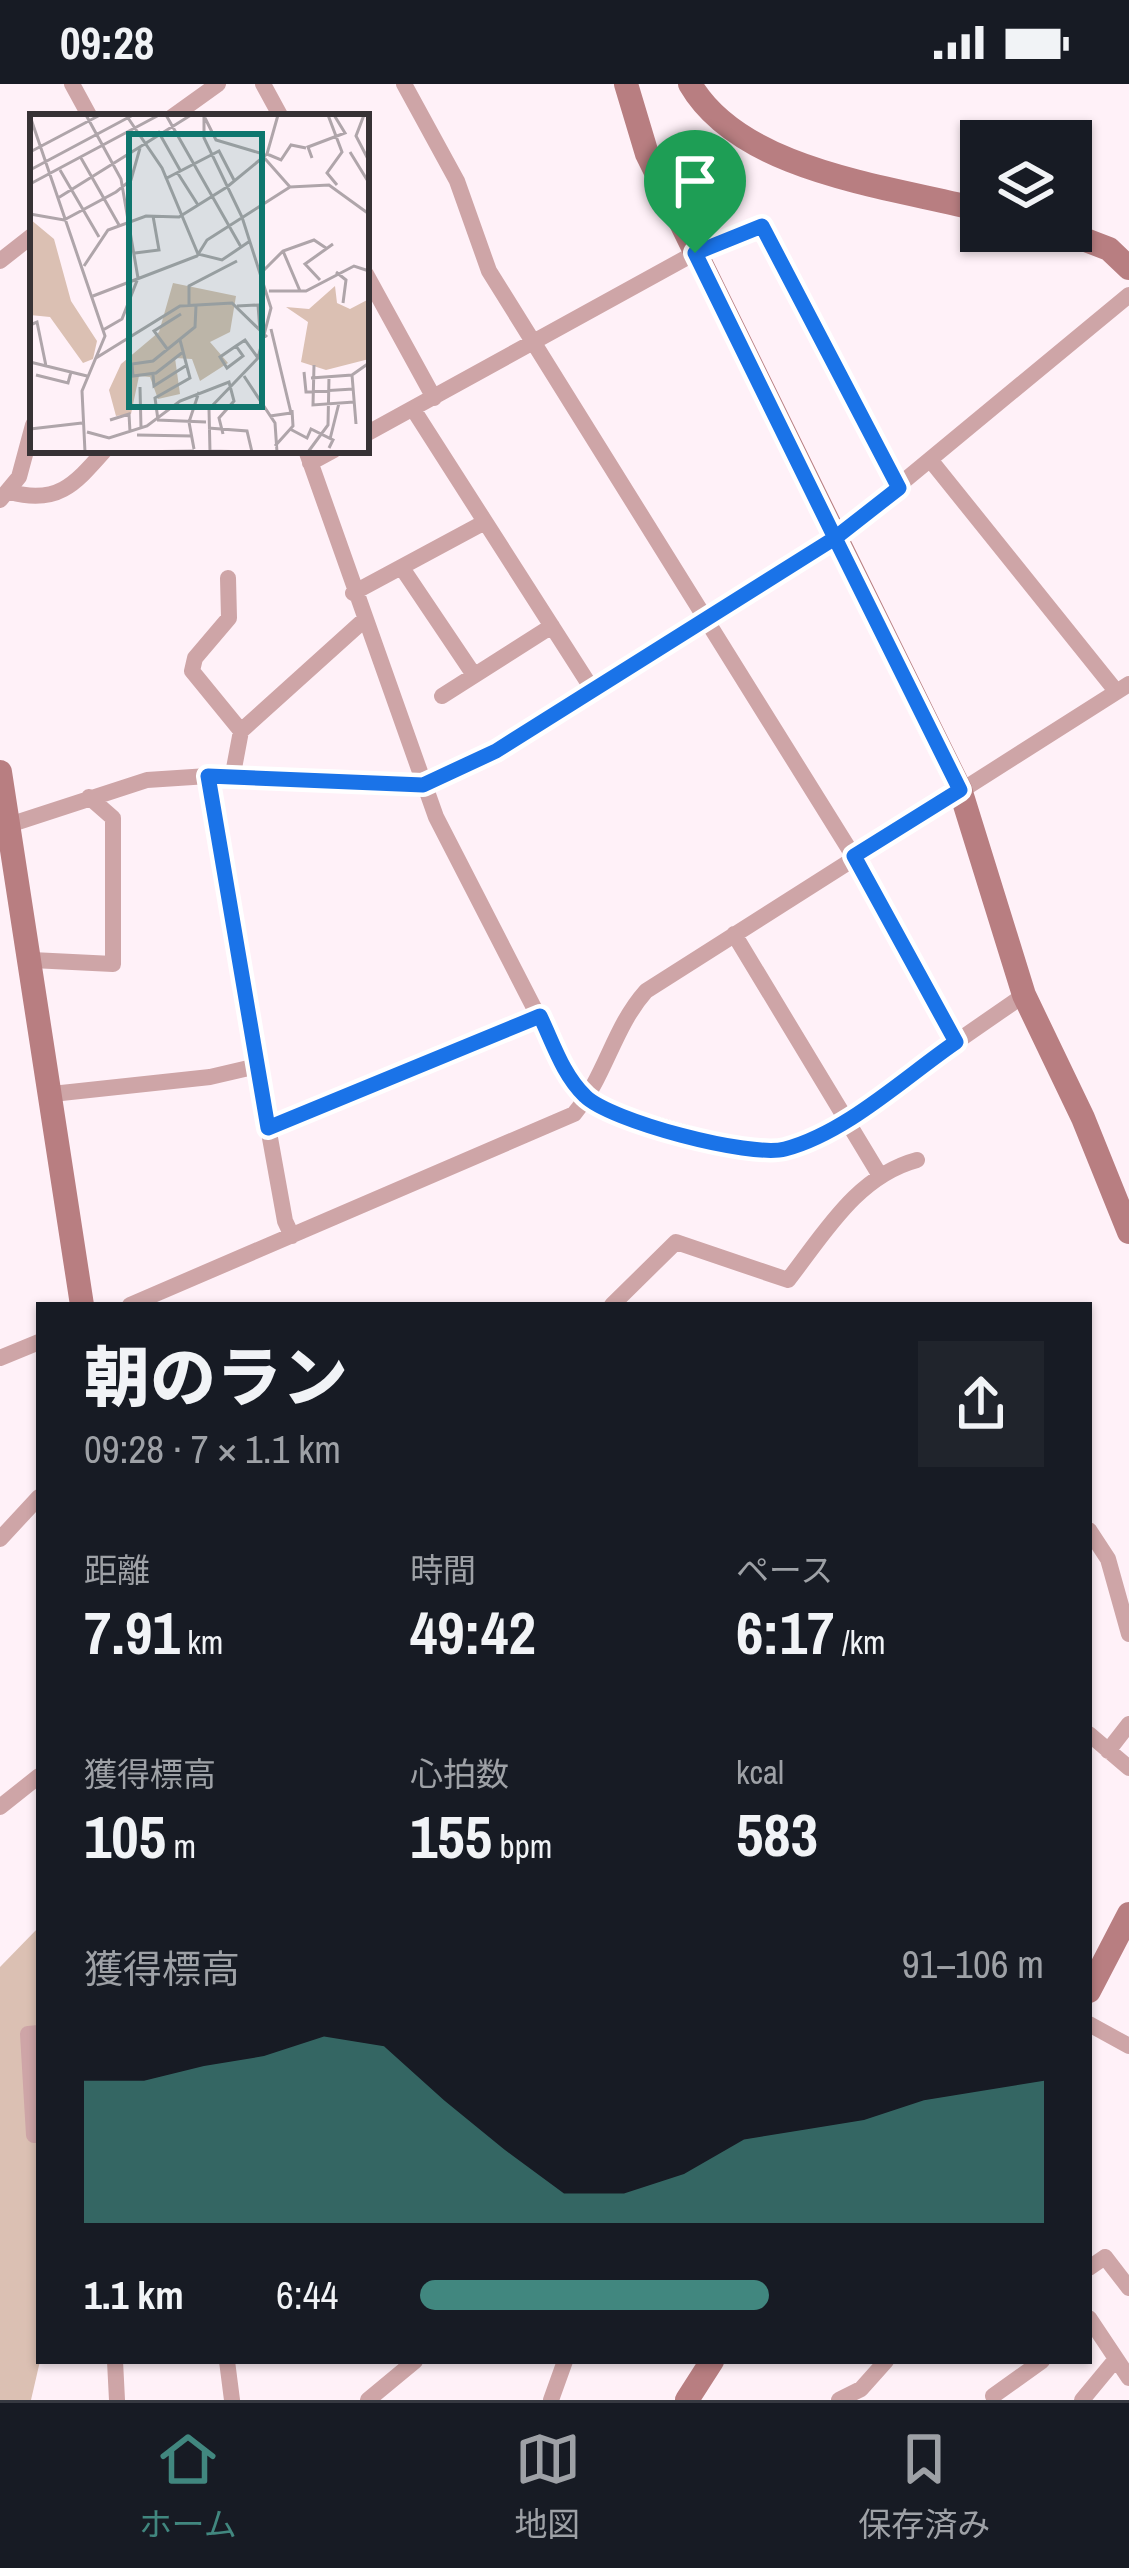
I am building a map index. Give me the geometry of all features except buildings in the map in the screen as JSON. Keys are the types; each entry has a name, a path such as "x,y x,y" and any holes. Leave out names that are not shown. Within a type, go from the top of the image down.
{"street":[{"path":"72,84 88,114"},
{"path":"176,114 218,84"},
{"path":"263,84 279,114"},
{"path":"404,84 457,181 489,271 854,856 956,1042"},
{"path":"626,84 647,154 960,790 1024,995 1083,1118 1129,1232"},
{"path":"690,84 713,114 758,149 960,204"},
{"path":"369,432 695,253 762,226 899,488"},
{"path":"0,261 30,237"},
{"path":"1092,243 1109,250 1129,268"},
{"path":"369,279 434,398"},
{"path":"5,826 147,780 208,776 423,785 473,765 835,538 1129,295"},
{"path":"413,409 594,692"},
{"path":"5,496 20,477 30,436"},
{"path":"5,496 37,500 68,492 102,453"},
{"path":"308,456 423,785 568,1074 587,1099 601,1109 746,1150 787,1149 845,1119 1024,995"},
{"path":"137,1302 574,1114 602,1078 627,1016 646,991 1122,687 932,461"},
{"path":"353,593 485,522"},
{"path":"402,568 474,676"},
{"path":"228,578 229,618 195,658 192,671 241,731"},
{"path":"232,779 241,731 363,621"},
{"path":"442,696 552,626"},
{"path":"0,772 82,1302"},
{"path":"208,776 268,1128 292,1237"},
{"path":"32,960 113,964 112,818 89,797"},
{"path":"734,934 879,1174"},
{"path":"268,1128 540,1016"},
{"path":"52,1094 198,1074 210,1077 257,1066"},
{"path":"615,1302 676,1242 788,1280 837,1216 879,1174 916,1160"},
{"path":"0,1358 36,1343"},
{"path":"0,1539 36,1500"},
{"path":"1092,1535 1108,1559 1129,1634"},
{"path":"1108,1751 1129,1724"},
{"path":"1092,1737 1129,1768"},
{"path":"0,1807 36,1778"},
{"path":"1092,1978 1129,1914"},
{"path":"1092,2026 1129,2046"},
{"path":"36,2033 28,2034 36,2135"},
{"path":"1092,2266 1105,2257 1129,2288"},
{"path":"1092,2327 1129,2378"},
{"path":"1082,2400 1116,2359"},
{"path":"115,2364 117,2400"},
{"path":"227,2364 232,2400"},
{"path":"368,2400 411,2364"},
{"path":"551,2400 564,2364"},
{"path":"687,2400 710,2364"},
{"path":"839,2400 861,2389 883,2364"},
{"path":"993,2396 1038,2364"}],"shaded area":[{"path":"36,1930 39,2364 31,2400 0,2400 0,1967"}],"route":[{"path":"695,253 762,226 899,488 835,538 960,790 854,856 944,1029 956,1042 845,1119 777,1151 746,1150 601,1109 575,1086 540,1016 268,1128 208,776 423,785 473,765 835,538 695,253"}]}
